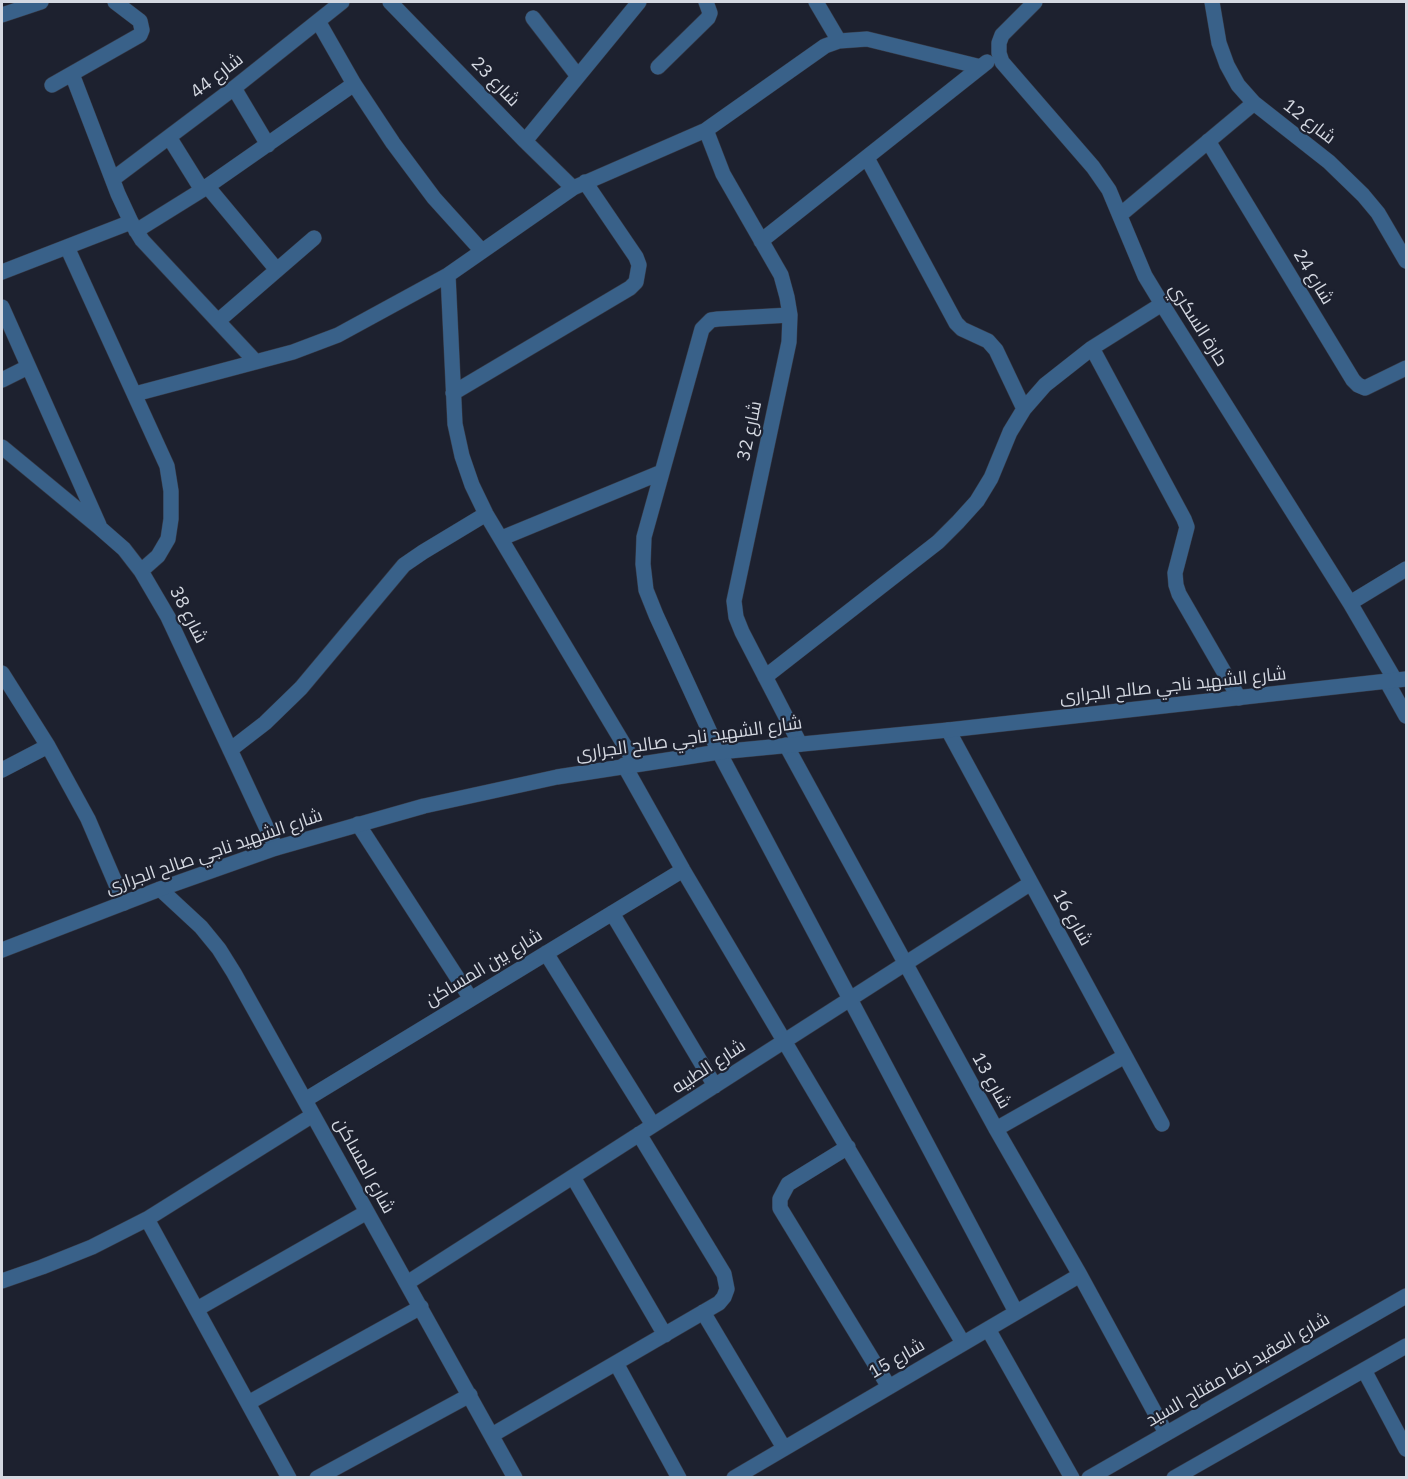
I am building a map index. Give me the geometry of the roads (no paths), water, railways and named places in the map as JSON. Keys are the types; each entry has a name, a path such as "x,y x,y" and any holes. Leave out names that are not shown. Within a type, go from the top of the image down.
{"street":[{"path":"2,15 41,2"},
{"path":"52,85 140,35 142,30 140,21 115,2"},
{"name":"شارع 44","path":"113,179 234,88 342,2"},
{"name":"شارع 23","path":"390,2 525,141 579,185 636,257 639,265 636,282 630,288 453,393"},
{"path":"658,67 708,18 710,13 706,2"},
{"path":"816,2 839,41"},
{"path":"761,241 999,53 1002,35 1035,2"},
{"name":"شارع 12","path":"1212,2 1219,43 1238,85 1254,103 1329,162 1363,195 1378,213 1407,261"},
{"path":"525,141 634,3"},
{"path":"533,18 578,75"},
{"path":"318,21 354,84 393,143 434,198 481,250"},
{"path":"135,394 315,345 338,335 448,275 481,250 579,185 706,130 825,46 839,41 867,39 981,67"},
{"name":"حارة السكري","path":"999,53 1002,62 1093,167 1108,190 1131,246 1162,304 1396,680 1407,716"},
{"path":"72,74 118,194 142,240 256,362"},
{"path":"2,272 67,247 134,227 205,188 354,84"},
{"path":"234,88 268,145"},
{"path":"1120,215 1254,103"},
{"name":"شارع 32","path":"706,130 723,174 781,275 790,315 789,342 734,601 736,617 742,632 765,677 793,745"},
{"path":"169,137 205,188 278,270"},
{"name":"شارع 24","path":"1208,141 1353,380 1365,387 1407,368"},
{"path":"867,158 956,323 962,329 988,341 996,350 1024,409"},
{"path":"218,321 314,238"},
{"path":"67,247 167,466 171,491 168,539 158,556 141,571"},
{"path":"448,275 455,424 462,456 472,485 486,514 502,538 630,764 683,870 963,1343"},
{"path":"765,677 938,542 958,522 977,501 991,478 1010,432 1024,409 1045,385 1092,348 1162,304"},
{"path":"2,308 100,528"},
{"path":"790,315 711,320 702,329 644,537 643,564 646,590 719,752 1016,1312"},
{"path":"1092,348 1184,519 1187,527 1175,573 1176,585 1239,698"},
{"path":"2,380 28,367"},
{"name":"شارع 38","path":"2,447 124,549 141,571 168,617 276,848"},
{"path":"502,538 662,472"},
{"path":"230,750 265,723 301,688 404,565 486,514"},
{"path":"1350,603 1407,569"},
{"path":"2,673 48,746 88,819 124,903"},
{"name":"شارع الشهيد ناجي صالح الجرارى","path":"2,950 160,889 276,848 358,824 490,791 630,764 719,752 948,730 1396,680"},
{"name":"شارع 16","path":"948,730 1162,1124"},
{"name":"شارع 13","path":"793,745 905,964 1166,1433"},
{"path":"2,770 48,746"},
{"path":"358,824 471,999"},
{"name":"شارع بين المساكن","path":"305,1100 683,870"},
{"name":"شارع الطبيه","path":"407,1283 1031,883"},
{"name":"شارع المساكن","path":"160,889 201,927 219,949 234,973 470,1395 512,1476"},
{"path":"612,913 716,1086"},
{"path":"546,953 653,1125"},
{"path":"996,1129 1125,1056"},
{"path":"2,1281 92,1247 147,1219 313,1115"},
{"path":"492,1435 719,1303 724,1297 727,1289 724,1274 639,1134"},
{"path":"848,1147 788,1185 780,1199 780,1208 889,1387"},
{"path":"573,1177 665,1335"},
{"path":"197,1309 367,1212"},
{"path":"147,1219 289,1478"},
{"name":"شارع 15","path":"734,1478 1080,1275"},
{"name":"شارع العقيد رضا مفتاح السيد","path":"1089,1478 1407,1296"},
{"path":"249,1403 421,1307"},
{"path":"703,1312 784,1448"},
{"path":"988,1329 1072,1478"},
{"path":"1176,1477 1407,1346"},
{"path":"616,1363 679,1478"},
{"path":"1364,1370 1407,1449"},
{"path":"317,1478 470,1395"}]}
